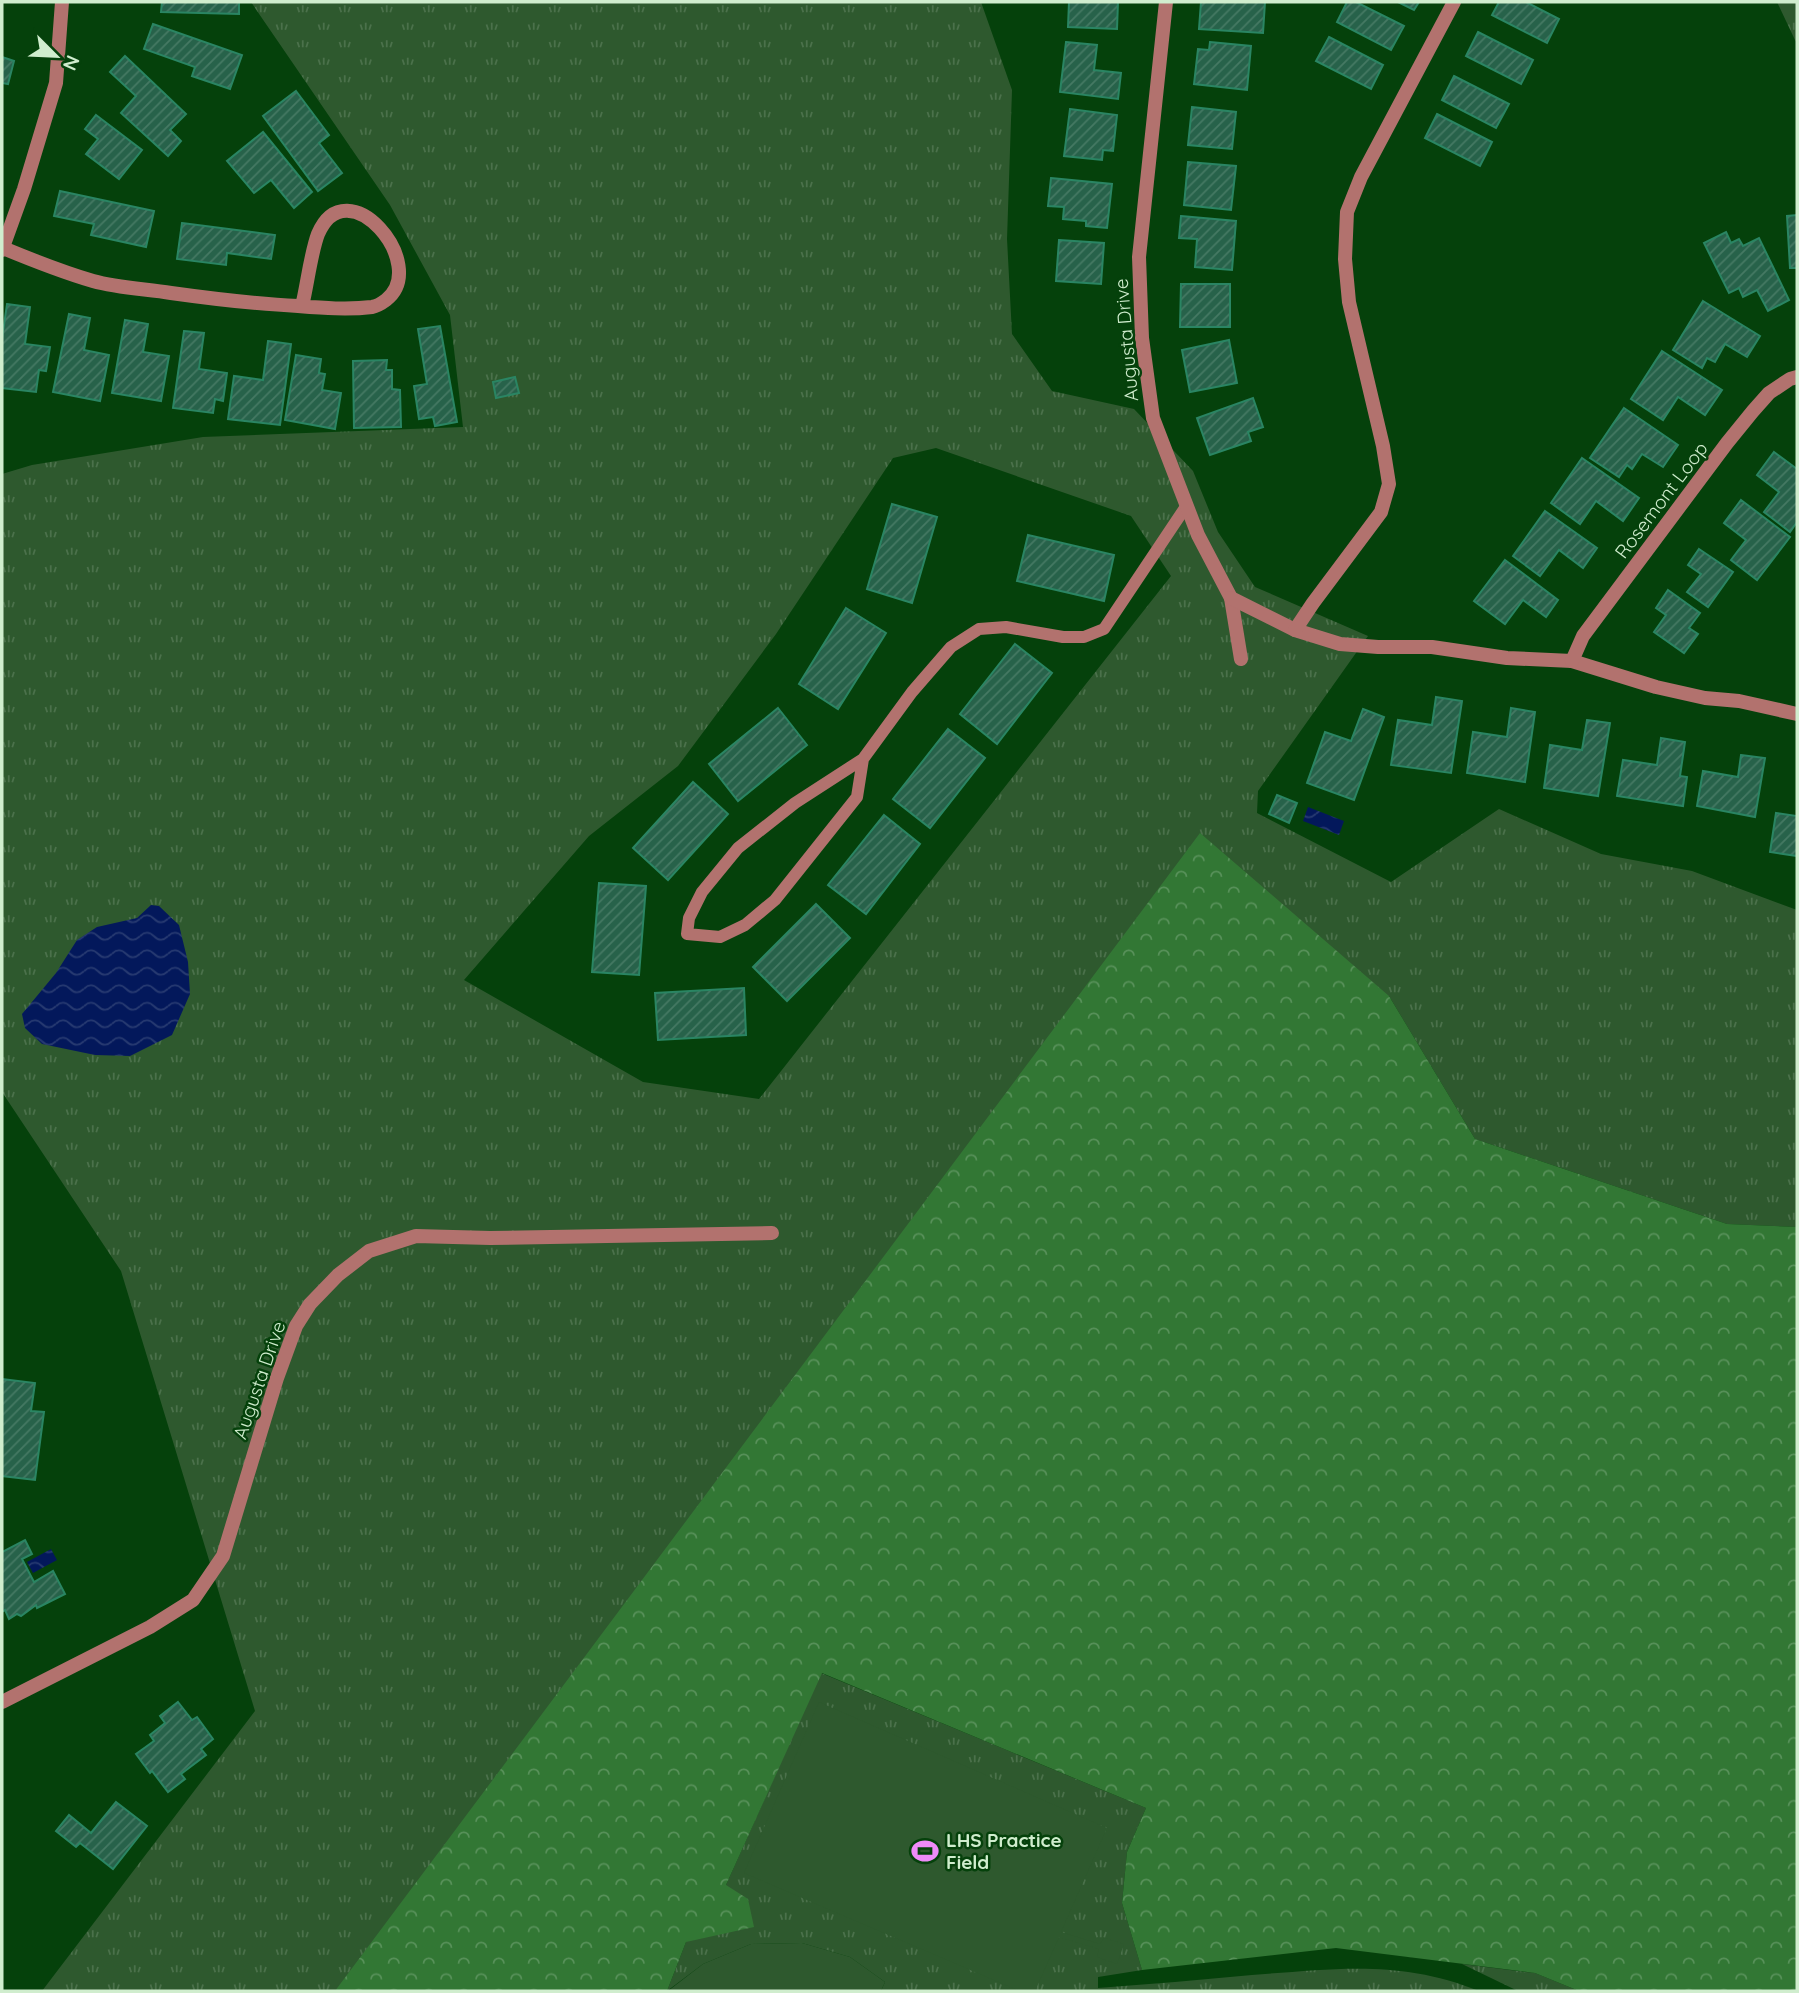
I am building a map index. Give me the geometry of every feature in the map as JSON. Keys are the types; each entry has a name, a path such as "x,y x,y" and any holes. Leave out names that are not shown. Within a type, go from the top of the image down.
{"street":[{"path":"62,2 55,83 24,188 2,249 95,282 247,303 322,308 376,307 388,299 398,286 398,259 392,244 376,223 358,211 348,210 336,212 327,221 318,234 302,306"},
{"name":"Augusta Drive","path":"1166,2 1139,257 1142,338 1153,418 1198,535 1231,598 1241,659"},
{"path":"1295,630 1381,512 1389,484 1383,446 1349,302 1345,259 1347,212 1361,177 1454,2"},
{"name":"Rosemont Loop","path":"1572,661 1583,636 1727,443 1769,393 1797,377"},
{"path":"1231,598 1295,630 1340,644 1432,646 1507,658 1572,661 1656,687 1797,714"},
{"name":"Augusta Drive","path":"2,1702 150,1627 193,1600 222,1556 276,1378 296,1326 310,1304 338,1275 369,1251 416,1236 490,1238 772,1233"}],"lane":[{"path":"863,759 858,797 775,900 745,925 720,937 687,933 689,918 702,892 738,848 795,803 863,759 912,692 951,647 979,629 1006,627 1063,637 1084,637 1104,629 1187,505"}],"green space":[{"path":"251,2 981,2 1012,90 1007,239 1012,334 1052,391 1134,409 1193,471 1218,532 1255,587 1368,636 1258,791 1257,813 1391,882 1499,809 1601,854 1692,871 1797,910 1797,1227 1727,1224 1475,1139 1389,996 335,1991 42,1991 255,1711 121,1271 2,1092 2,474 32,465 203,437 463,427 450,315 390,205","holes":["936,448 1131,516 1171,576 759,1099 643,1082 464,980 589,836 678,766 776,634 893,458"]},
{"path":"1777,2 1797,2 1797,43 1795,40"},
{"path":"1200,833 1389,996 1475,1139 1727,1224 1797,1227 1797,1991 1579,1991 1535,1973 1336,1948 1142,1970 1122,1903 1127,1852 1146,1808 822,1673 726,1885 748,1899 754,1927 686,1942 667,1991 335,1991"},
{"path":"821,1673 1146,1808 1127,1852 1122,1903 1142,1970 1098,1977 1098,1988 1311,1970 1367,1969 1422,1974 1479,1991 881,1991 885,1982 850,1957 802,1943 751,1944 703,1964 667,1991 686,1942 726,1885"},
{"name":"LHS Practice Field","path":"819,1702 1107,1828 1061,1932 1100,1944 1104,1938 1124,1944 1117,1964 1097,1957 1099,1949 1059,1937 1035,1991 1019,1991 744,1873"},
{"path":"802,1943 850,1957 885,1982 881,1991 668,1991 703,1964 751,1944"},
{"path":"1462,1964 1535,1973 1579,1991 1518,1991"}],"water":[{"path":"1308,807 1344,821 1339,835 1303,821"},
{"path":"151,905 159,906 179,925 188,962 190,994 172,1035 130,1056 95,1055 42,1044 25,1028 22,1014 56,973 77,940 97,927 137,918"},
{"path":"51,1549 57,1560 33,1573 27,1562"}],"building":[{"path":"162,2 239,2 239,14 161,12"},
{"path":"1069,2 1118,2 1117,29 1068,27"},
{"path":"1201,2 1265,2 1263,33 1199,29"},
{"path":"1347,2 1356,2 1404,26 1391,50 1337,22"},
{"path":"1398,2 1419,2 1414,10"},
{"path":"1499,2 1526,2 1559,19 1547,43 1492,15"},
{"path":"153,24 242,55 230,89 192,76 195,67 144,49"},
{"path":"1478,32 1533,60 1521,84 1466,56"},
{"path":"1329,37 1383,65 1371,89 1316,61"},
{"path":"1066,42 1097,45 1094,70 1121,73 1118,99 1060,92"},
{"path":"1210,42 1251,46 1247,90 1194,84 1198,49 1209,50"},
{"path":"125,56 186,114 170,130 181,141 168,156 121,113 136,96 110,72"},
{"path":"2,57 14,61 8,84 2,83"},
{"path":"1454,76 1509,104 1496,128 1442,100"},
{"path":"296,91 329,135 319,143 342,173 318,191 263,116"},
{"path":"1192,107 1236,112 1232,149 1188,145"},
{"path":"1070,109 1117,115 1113,151 1103,150 1102,160 1064,156"},
{"path":"1437,114 1492,142 1480,166 1425,138"},
{"path":"96,115 142,150 119,179 86,154 98,139 85,129"},
{"path":"263,132 312,192 294,208 271,180 254,193 227,161"},
{"path":"1188,162 1236,166 1231,210 1184,205"},
{"path":"1051,178 1112,184 1107,228 1086,226 1086,221 1063,219 1064,207 1048,206"},
{"path":"60,191 154,211 146,247 91,235 94,224 54,216"},
{"path":"1797,215 1797,268 1790,268 1787,216"},
{"path":"1181,216 1236,221 1232,270 1195,267 1197,239 1179,238"},
{"path":"182,223 275,235 271,259 227,253 226,265 177,259"},
{"path":"1726,232 1731,243 1739,239 1743,246 1759,238 1789,300 1768,311 1757,290 1743,297 1739,288 1729,293 1704,243"},
{"path":"1059,240 1104,243 1101,284 1056,281"},
{"path":"1181,284 1230,284 1230,327 1180,327"},
{"path":"1703,301 1760,336 1747,357 1725,344 1715,362 1707,358 1702,368 1673,350"},
{"path":"7,304 30,307 25,344 50,347 46,371 39,370 36,392 2,388 2,339"},
{"path":"69,314 90,318 84,350 109,355 100,401 53,392"},
{"path":"125,320 148,324 143,352 169,356 161,401 112,393"},
{"path":"440,326 457,422 435,426 433,417 419,419 414,386 427,384 418,329"},
{"path":"184,331 204,333 199,369 227,373 223,401 215,399 213,413 173,408"},
{"path":"1229,340 1237,383 1190,392 1182,350"},
{"path":"268,341 291,344 280,425 228,419 234,376 263,380"},
{"path":"1662,351 1722,390 1705,415 1678,397 1663,420 1631,399"},
{"path":"296,355 321,359 319,373 325,374 322,390 341,393 335,429 285,420"},
{"path":"387,360 386,370 392,370 392,389 400,390 401,427 354,428 353,361"},
{"path":"515,377 519,393 496,398 493,382"},
{"path":"1253,398 1263,427 1248,432 1251,441 1210,455 1197,418"},
{"path":"1624,408 1678,445 1663,467 1642,454 1632,469 1627,465 1619,477 1590,458"},
{"path":"1774,452 1797,469 1797,522 1790,532 1764,512 1779,492 1757,475"},
{"path":"1582,458 1639,498 1623,521 1596,501 1580,524 1551,503"},
{"path":"1741,500 1790,537 1757,580 1731,560 1746,540 1724,523"},
{"path":"892,504 937,517 912,603 867,589"},
{"path":"1545,511 1597,548 1583,568 1559,550 1540,576 1513,556"},
{"path":"1028,535 1114,555 1104,601 1017,581"},
{"path":"1699,549 1733,572 1708,607 1687,592 1701,574 1688,565"},
{"path":"1505,560 1558,600 1546,617 1523,600 1505,624 1474,601"},
{"path":"1668,590 1700,613 1689,628 1698,634 1684,653 1654,632 1666,615 1656,608"},
{"path":"846,608 886,633 838,709 799,684"},
{"path":"1015,644 1052,673 997,744 960,714"},
{"path":"1436,697 1462,701 1451,773 1391,765 1398,720 1432,725"},
{"path":"778,708 807,745 738,801 709,764"},
{"path":"1511,708 1535,712 1525,782 1467,773 1473,732 1507,737"},
{"path":"1363,709 1384,717 1354,800 1307,783 1325,732 1351,741"},
{"path":"1587,720 1610,723 1598,796 1544,788 1550,745 1582,750"},
{"path":"948,729 985,758 930,828 893,799"},
{"path":"1661,738 1685,742 1680,776 1687,777 1683,806 1617,796 1623,760 1657,765"},
{"path":"1741,755 1765,758 1755,817 1697,806 1703,771 1738,777"},
{"path":"693,782 728,814 668,880 633,848"},
{"path":"1277,795 1297,803 1289,823 1269,814"},
{"path":"1776,813 1797,816 1797,856 1770,852"},
{"path":"884,815 920,844 866,914 828,885"},
{"path":"599,883 646,886 639,975 592,972"},
{"path":"816,904 850,938 787,1001 753,967"},
{"path":"744,988 746,1035 658,1040 655,993"},
{"path":"2,1379 35,1383 31,1411 44,1412 35,1480 2,1476"},
{"path":"25,1540 32,1554 22,1559 34,1582 53,1571 65,1594 37,1608 36,1605 21,1616 17,1614 9,1619 5,1610 2,1612 2,1552"},
{"path":"178,1702 192,1720 197,1717 213,1739 201,1749 206,1755 181,1774 185,1779 168,1792 136,1754 154,1741 150,1735 165,1723 160,1716"},
{"path":"116,1802 147,1826 113,1869 80,1843 76,1847 56,1831 69,1815 91,1833"}],"place":[{"name":"LHS Practice Field","path":"925,1851"}]}
